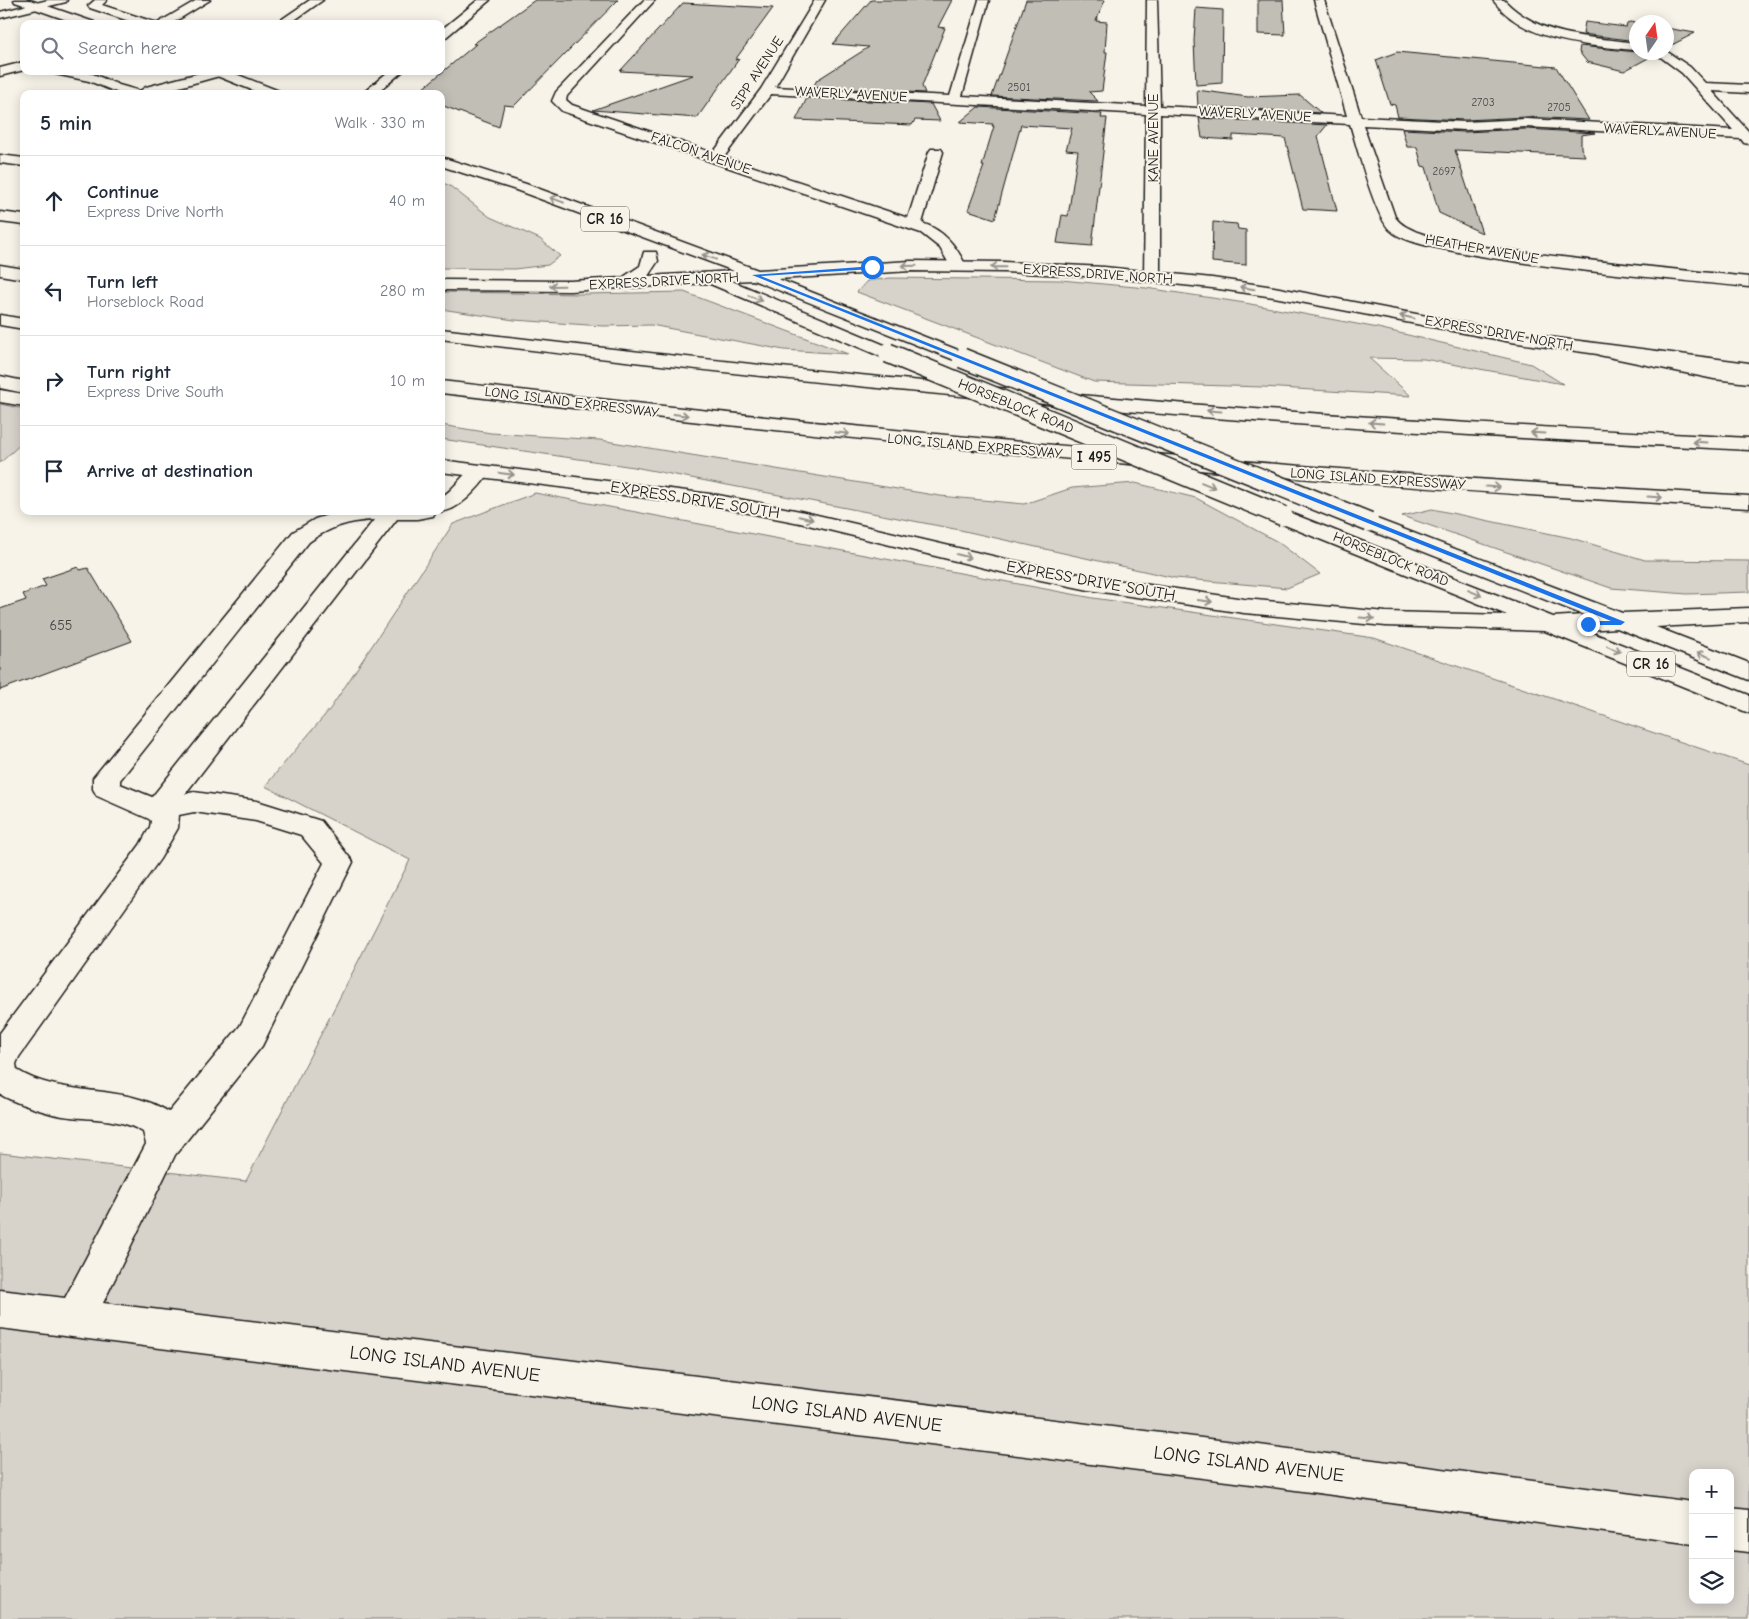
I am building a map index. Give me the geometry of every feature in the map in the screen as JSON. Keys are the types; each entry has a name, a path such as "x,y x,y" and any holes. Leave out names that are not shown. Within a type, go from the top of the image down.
{"main road":[{"path":"19,0 78,20"},
{"path":"0,15 40,7 62,0"},
{"path":"102,0 94,6 138,20"},
{"path":"169,20 206,0"},
{"path":"287,20 318,0"},
{"path":"445,33 485,0"},
{"name":"FALCON AVENUE","path":"650,0 561,96 559,101 567,108 928,230 948,246 958,266"},
{"name":"SIPP AVENUE","path":"715,159 767,90 820,0"},
{"path":"955,99 984,0"},
{"name":"KANE AVENUE","path":"1152,0 1154,109 1152,276"},
{"name":"HEATHER AVENUE","path":"1319,0 1355,120 1388,218 1396,228 1433,242 1481,251 1573,264 1749,282"},
{"path":"1498,0 1509,14 1539,30 1629,46"},
{"path":"1538,42 1554,34"},
{"path":"1674,60 1702,87 1746,138"},
{"path":"0,72 20,67"},
{"path":"78,75 93,78 121,90"},
{"path":"151,90 207,75"},
{"path":"226,75 264,90"},
{"path":"373,90 392,75"},
{"path":"1702,87 1749,89"},
{"name":"WAVERLY AVENUE","path":"767,90 1465,126 1526,123 1746,138"},
{"path":"914,225 936,152"},
{"path":"0,159 20,162"},
{"name":"HORSEBLOCK ROAD","path":"448,163 501,192 580,225"},
{"name":"HORSEBLOCK ROAD","path":"448,163 521,187 754,275 1369,522 1749,672"},
{"path":"0,216 20,218"},
{"name":"HORSEBLOCK ROAD","path":"633,247 1283,516 1749,705"},
{"path":"623,284 644,272 651,262 650,255"},
{"name":"EXPRESS DRIVE NORTH","path":"445,285 510,287 623,284 872,267 958,266 1052,269 1152,276 1274,292 1511,337 1749,370"},
{"path":"0,270 20,273"},
{"path":"0,320 20,323"},
{"path":"445,334 765,372 1136,406 1490,430 1749,444"},
{"path":"1605,351 1714,373 1749,377"},
{"path":"0,382 20,386"},
{"name":"LONG ISLAND EXPRESSWAY","path":"445,386 748,423 1096,457 1323,476 1749,502"},
{"path":"0,396 20,399"},
{"name":"EXPRESS DRIVE SOUTH","path":"445,466 670,494 760,508 1089,583 1198,600 1377,619 1552,624 1749,615"},
{"path":"445,504 456,498 481,471"},
{"path":"163,1144 158,1123 142,1113 115,1107 61,1101 14,1086 1,1077 0,1064 6,1050 164,828 166,817 157,810 123,798 107,789 106,778 301,537 315,526 335,518 354,515"},
{"path":"157,810 389,515"},
{"path":"75,1318 146,1181 163,1144 251,1036 339,862 311,828 257,811 194,802 157,810"},
{"name":"LONG ISLAND AVENUE","path":"0,1309 1259,1465 1689,1522"},
{"path":"1734,1529 1749,1531"}],"shaded area":[{"path":"445,184 490,217 540,239 560,256 548,265 514,269 445,268"},
{"path":"890,278 1061,280 1146,288 1245,303 1378,328 1531,364 1563,384 1424,359 1369,358 1411,396 1263,387 1094,382 857,292 867,281"},
{"path":"445,292 584,294 684,292 848,354 784,350 651,325 603,326 514,320 445,310"},
{"path":"0,404 20,408 20,445 0,463"},
{"path":"445,426 491,433 600,440 940,496 1024,504 1072,488 1135,483 1196,498 1278,542 1320,574 1287,588 1175,578 960,530 634,467 445,440"},
{"path":"535,493 1093,598 1374,638 1749,765 1749,1619 0,1619 0,1153 246,1181 410,860 265,786 330,709 453,524"},
{"path":"1432,509 1571,538 1645,560 1749,561 1749,592 1687,594 1611,588 1402,516"}],"building":[{"path":"535,0 618,0 514,106 504,105 499,127 445,107 445,90 421,90 439,75 445,75 445,70 476,44 473,44"},
{"path":"871,0 952,0 938,27 945,28 922,86 925,93 813,87 817,80 869,47 833,44"},
{"path":"1026,0 1105,0 1096,21 1107,22 1105,52 1107,52 1102,91 1089,92 1098,101 992,96"},
{"path":"1258,0 1283,0 1285,35 1258,34"},
{"path":"683,3 773,8 735,60 739,59 697,118 593,110 693,75 620,71"},
{"path":"1196,8 1223,10 1222,83 1196,85 1194,41"},
{"path":"1585,22 1626,27 1629,22 1629,40 1583,34"},
{"path":"1674,29 1695,33 1674,44"},
{"path":"1580,46 1629,51 1629,60 1645,60 1624,71 1587,62 1579,52"},
{"path":"1397,52 1556,67 1589,120 1526,117 1465,120 1398,117 1395,105 1390,104 1376,60"},
{"path":"1197,90 1248,97 1300,95 1321,113 1198,106"},
{"path":"807,98 931,104 940,121 915,120 912,125 796,120"},
{"path":"978,107 1102,114 1101,118 1107,118 1092,246 1057,243 1062,215 1068,216 1078,151 1066,150 1072,128 1021,125 995,219 968,210 984,166 982,166 994,126 992,126 993,124 960,122"},
{"path":"1199,118 1327,125 1318,136 1337,211 1303,209 1285,138 1233,135 1233,140 1202,138"},
{"path":"1402,129 1465,132 1526,129 1595,133 1581,135 1581,148 1585,156 1455,150 1482,233 1439,213 1426,167 1422,166 1417,147 1407,147"},
{"path":"1213,222 1237,224 1238,229 1246,230 1246,265 1212,262"},
{"path":"78,567 80,570 88,568 132,641 0,690 0,609 26,600 23,594 46,586 42,579"}],"route":[{"path":"872,267 754,275 1621,622 1588,624"}]}
